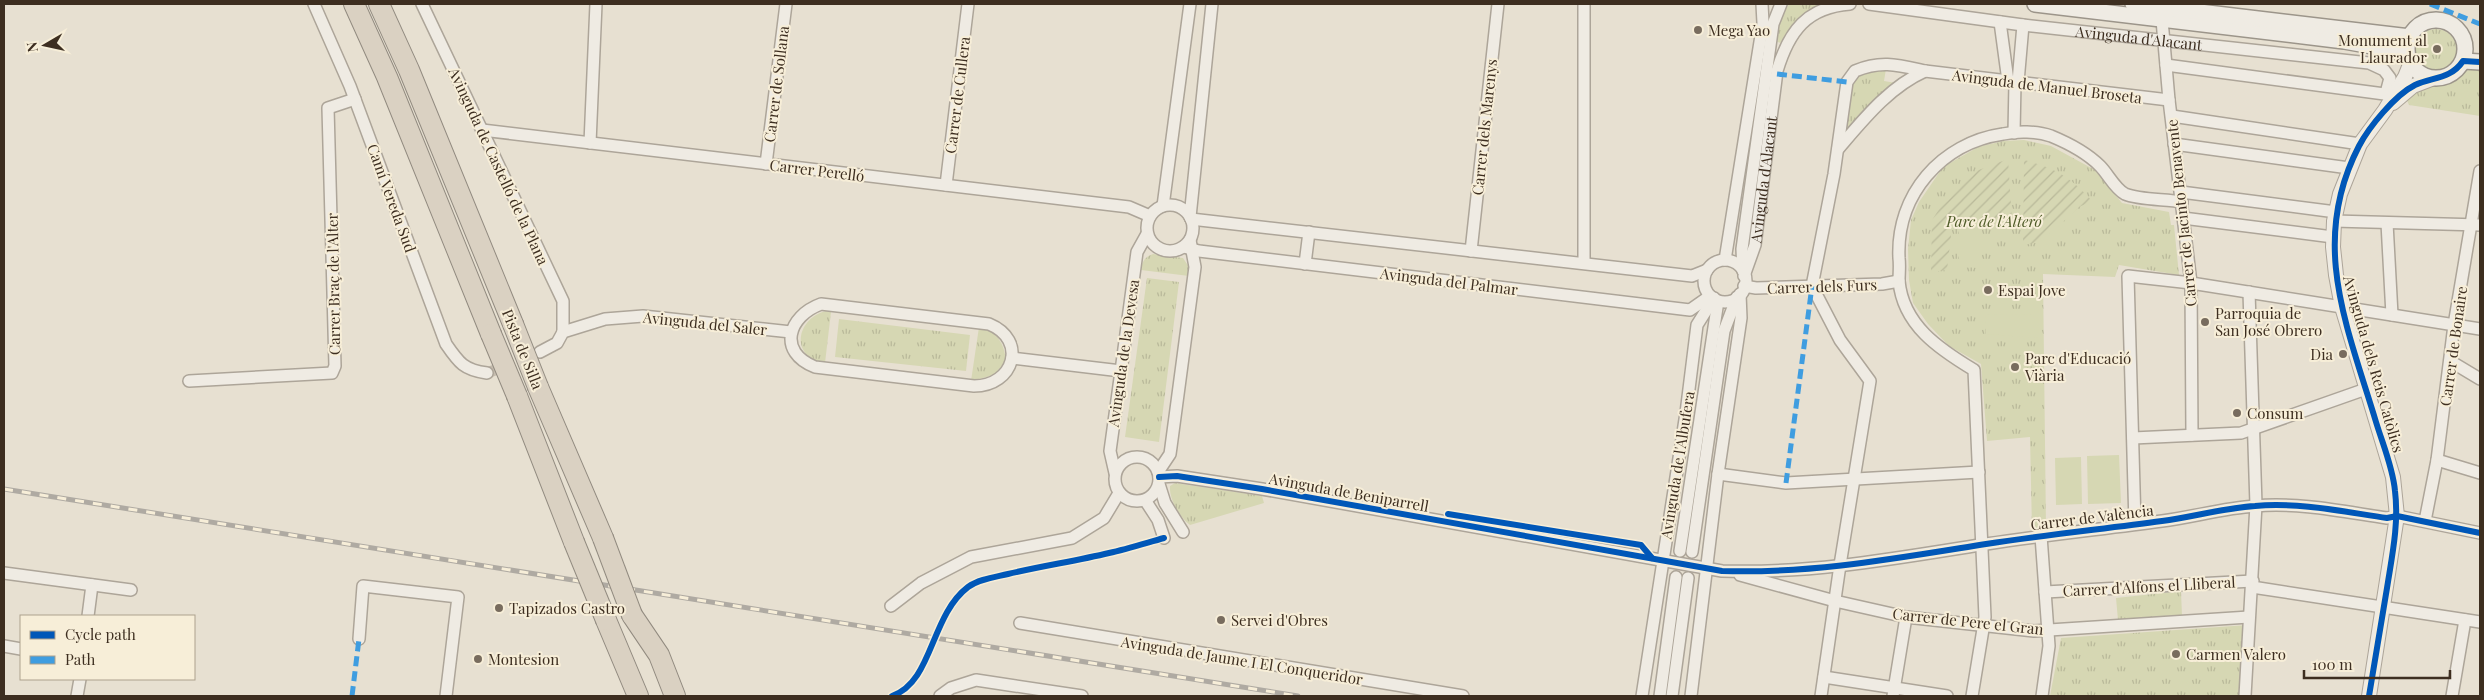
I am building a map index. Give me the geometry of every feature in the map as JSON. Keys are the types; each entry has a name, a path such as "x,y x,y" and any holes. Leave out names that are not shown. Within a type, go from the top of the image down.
{"highway":[{"name":"Pista de Silla","path":"354,4 387,77 638,696"},
{"name":"Pista de Silla","path":"379,4 409,70 514,324 538,387 603,538 663,696"},
{"path":"632,614 659,655 675,696"},
{"path":"606,620 616,668 626,696"}],"main road":[{"name":"Avinguda d'Alacant","path":"2035,4 2344,41 2394,50 2410,60"},
{"path":"2133,4 2410,37"},
{"path":"2470,53 2451,74 2434,78 2424,76 2410,60 2408,44 2410,37 2423,23 2442,20 2459,30 2470,53 2480,62"}],"street":[{"name":"Camí Vereda Sud","path":"314,4 355,100 446,344 456,360 470,371 487,373"},
{"name":"Avinguda de Castelló de la Plana","path":"422,4 563,301 563,332"},
{"path":"590,143 596,4"},
{"name":"Carrer de Sollana","path":"766,164 786,4"},
{"name":"Carrer de Cullera","path":"946,185 968,4"},
{"path":"1163,206 1190,4"},
{"path":"1183,532 1165,503 1159,478 1149,460 1136,456 1125,460 1115,473 1115,486 1119,493 1131,501 1144,500 1151,496 1159,478 1170,454 1195,268 1189,245 1193,233 1191,218 1212,4"},
{"name":"Carrer dels Marenys","path":"1471,251 1498,4"},
{"path":"1584,4 1584,263"},
{"path":"1725,260 1763,22 1762,4"},
{"name":"Avinguda de l'Albufera","path":"1691,696 1718,474 1741,318 1742,249 1774,24 1781,4"},
{"name":"Avinguda d'Alacant","path":"1742,285 1756,246 1778,71 1782,54 1792,33 1804,20 1820,10 1850,4"},
{"name":"Avinguda d'Alacant","path":"1868,4 2023,25 2369,63 2384,70 2390,78 2390,94 2166,65"},
{"name":"Carrer de Jacinto Benavente","path":"2162,20 2169,100 2191,283 2192,435"},
{"path":"2000,22 2014,82"},
{"path":"2014,133 2014,82 2023,25"},
{"name":"Avinguda dels Reis Catòlics","path":"2385,110 2390,94 2405,77 2410,60"},
{"name":"Avinguda de Manuel Broseta","path":"1812,286 1838,150 1843,102 1847,82 1855,70 1878,63 1900,65 1925,71 2169,100"},
{"path":"1838,150 1888,95 1910,78 1925,71"},
{"name":"Avinguda dels Reis Catòlics","path":"2369,696 2398,516 2393,477 2342,307 2336,275 2333,237 2335,217 2349,168 2360,144 2385,110 2413,86 2434,78"},
{"name":"Carrer Braç de l'Alter","path":"189,381 332,373 335,366 335,298 328,108 355,100"},
{"path":"2172,116 2360,144"},
{"name":"Carrer Perelló","path":"482,130 1129,207 1150,216"},
{"path":"1972,696 1984,626 1974,370 1944,351 1923,334 1909,314 1902,299 1899,281 1899,247 1904,217 1914,193 1927,173 1942,159 1962,146 1988,136 2014,133 2050,136 2077,148 2099,165 2126,194 2181,197 2387,223 2475,225"},
{"path":"2174,144 2349,168"},
{"name":"Carrer de Bonaire","path":"2425,521 2438,460 2454,325 2475,225 2480,171"},
{"path":"1189,245 1175,251 1165,251 1151,242 1147,234 1150,216 1163,206 1180,207 1191,218 1692,276 1707,270 1714,263 1725,260 1736,263 1742,285 1731,300 1714,298 1704,283 1707,270"},
{"path":"2183,218 2333,237"},
{"path":"2387,223 2392,315"},
{"path":"1305,264 1309,232"},
{"name":"Avinguda de la Devesa","path":"1115,473 1110,451 1120,371 1137,252 1147,234"},
{"name":"Avinguda del Palmar","path":"1189,245 1305,264 1690,310 1714,298"},
{"path":"2135,524 2128,276 2191,283 2480,330"},
{"name":"Carrer dels Furs","path":"1742,285 1756,288 1882,284 1899,281"},
{"name":"Avinguda de l'Albufera","path":"1714,298 1686,552 1724,331 1742,285"},
{"path":"1812,286 1840,340 1870,381 1821,696"},
{"path":"2245,696 2256,506 2249,292"},
{"name":"Avinguda de l'Albufera","path":"1642,696 1697,325 1714,298"},
{"path":"821,304 976,322 996,327 1005,336 1012,358 1010,367 998,380 984,386 974,386 814,367 806,364 797,354 791,342 791,332 798,317 821,304"},
{"name":"Avinguda del Saler","path":"540,352 557,343 563,332 605,319 643,316 791,332"},
{"path":"1012,358 1120,371"},
{"path":"2450,361 2480,379"},
{"path":"2133,438 2241,433 2366,389"},
{"path":"2438,460 2480,473"},
{"path":"1718,474 1786,483 1854,481 1979,472"},
{"name":"Avinguda de Beniparrell","path":"1159,478 1186,478 1262,489 1706,567"},
{"path":"891,606 921,583 970,557 1072,538 1104,518 1119,493"},
{"path":"1144,500 1158,520 1164,538"},
{"name":"Carrer de València","path":"1706,567 1722,571 1758,572 1907,558 2041,536 2256,506 2318,508 2387,518 2398,516 2480,533"},
{"path":"2041,536 2049,646 2042,696"},
{"name":"Carrer de Pere el Gran","path":"1722,571 1835,601 1906,616 2034,631 2250,618"},
{"path":"4,574 131,590"},
{"path":"1660,696 1682,577 1672,696"},
{"name":"Carrer d'Alfons el Lliberal","path":"2045,592 2252,584 2480,622"},
{"path":"88,615 92,585"},
{"path":"359,639 363,586 458,597 446,696"},
{"path":"1894,693 1906,616"},
{"path":"2452,696 2465,620"},
{"name":"Avinguda de Jaume I El Conqueridor","path":"1020,623 1463,696"},
{"path":"4,646 20,649"},
{"path":"1824,678 1894,693 1947,696"},
{"path":"77,696 80,680"},
{"path":"940,696 951,688 976,680 1082,696"}],"green space":[{"path":"1789,4 1825,4 1782,43 1777,42 1781,17"},
{"path":"2440,29 2448,32 2454,38 2457,50 2454,62 2448,68 2432,71 2424,68 2418,62 2415,46 2418,38 2424,32"},
{"path":"2480,67 2480,116 2409,105 2405,96 2410,93 2438,85 2469,70"},
{"path":"1886,69 1884,81 1896,83 1850,130 1846,130 1849,85 1859,72"},
{"name":"Parc de l'Alteró","path":"2024,140 2051,146 2095,170 2122,203 2169,212 2171,225 2174,225 2179,275 2119,265 2115,277 2043,274 2046,527 2032,530 2030,437 1987,441 1981,364 1949,346 1928,324 1913,303 1909,280 1908,249 1911,220 1919,202 1943,167 1978,147 2003,141"},
{"path":"2008,159 2012,220 1953,218 1947,270 1931,272 1932,220 1951,191 1976,171"},
{"path":"2024,160 2045,166 2062,174 2092,201 2079,207 2041,242 2023,245"},
{"path":"1959,228 1982,228 1982,268 1959,267"},
{"path":"1153,254 1183,258 1189,267 1189,276 1141,270 1144,260"},
{"path":"1147,278 1179,282 1159,442 1125,437"},
{"path":"826,311 831,312 825,363 814,360 806,354 801,338 808,322 816,315"},
{"path":"2038,314 2038,338 1986,334 1985,315"},
{"path":"839,319 970,335 966,371 835,357"},
{"path":"979,327 991,332 999,339 1006,361 994,375 971,381"},
{"path":"2119,455 2121,503 2088,504 2087,456"},
{"path":"2081,457 2082,504 2056,505 2055,458"},
{"path":"1175,483 1262,496 1264,503 1190,525 1182,517 1173,502 1170,486"},
{"path":"2181,591 2182,616 2118,620 2116,598"},
{"path":"2248,625 2243,696 2050,696 2061,638"}],"tunnel":[{"path":"487,373 531,356"}],"railway":[{"path":"4,489 1298,696"}],"marked path":[{"path":"2430,4 2480,24"},
{"path":"1777,74 1847,82"},
{"path":"1786,483 1812,286"},
{"path":"352,696 359,639"}],"cycle path":[{"path":"2369,696 2393,552 2396,528 2396,503 2390,465 2345,318 2338,284 2335,250 2336,216 2344,181 2359,146 2383,112 2399,96 2415,85 2447,74 2458,67 2463,61 2480,62"},
{"path":"1159,477 1177,476 1262,489 1722,571 1788,570 1854,564 2162,521 2232,509 2272,505 2322,508 2387,518 2397,516 2480,533"},
{"path":"1448,514 1641,545 1652,558"},
{"path":"892,696 905,688 916,677 946,614 956,599 972,584 993,577 1123,550 1164,538"}],"place":[{"name":"Mega Yao","path":"1698,30"},
{"name":"Monument al Llaurador","path":"2437,49"},
{"name":"Espai Jove","path":"1988,290"},
{"name":"Parroquia de San José Obrero","path":"2205,322"},
{"name":"Dia","path":"2343,354"},
{"name":"Parc d'Educació Viària","path":"2015,367"},
{"name":"Consum","path":"2237,413"},
{"name":"Tapizados Castro","path":"499,608"},
{"name":"Servei d'Obres","path":"1221,620"},
{"name":"Carmen Valero","path":"2176,654"},
{"name":"Montesion","path":"478,659"}]}
